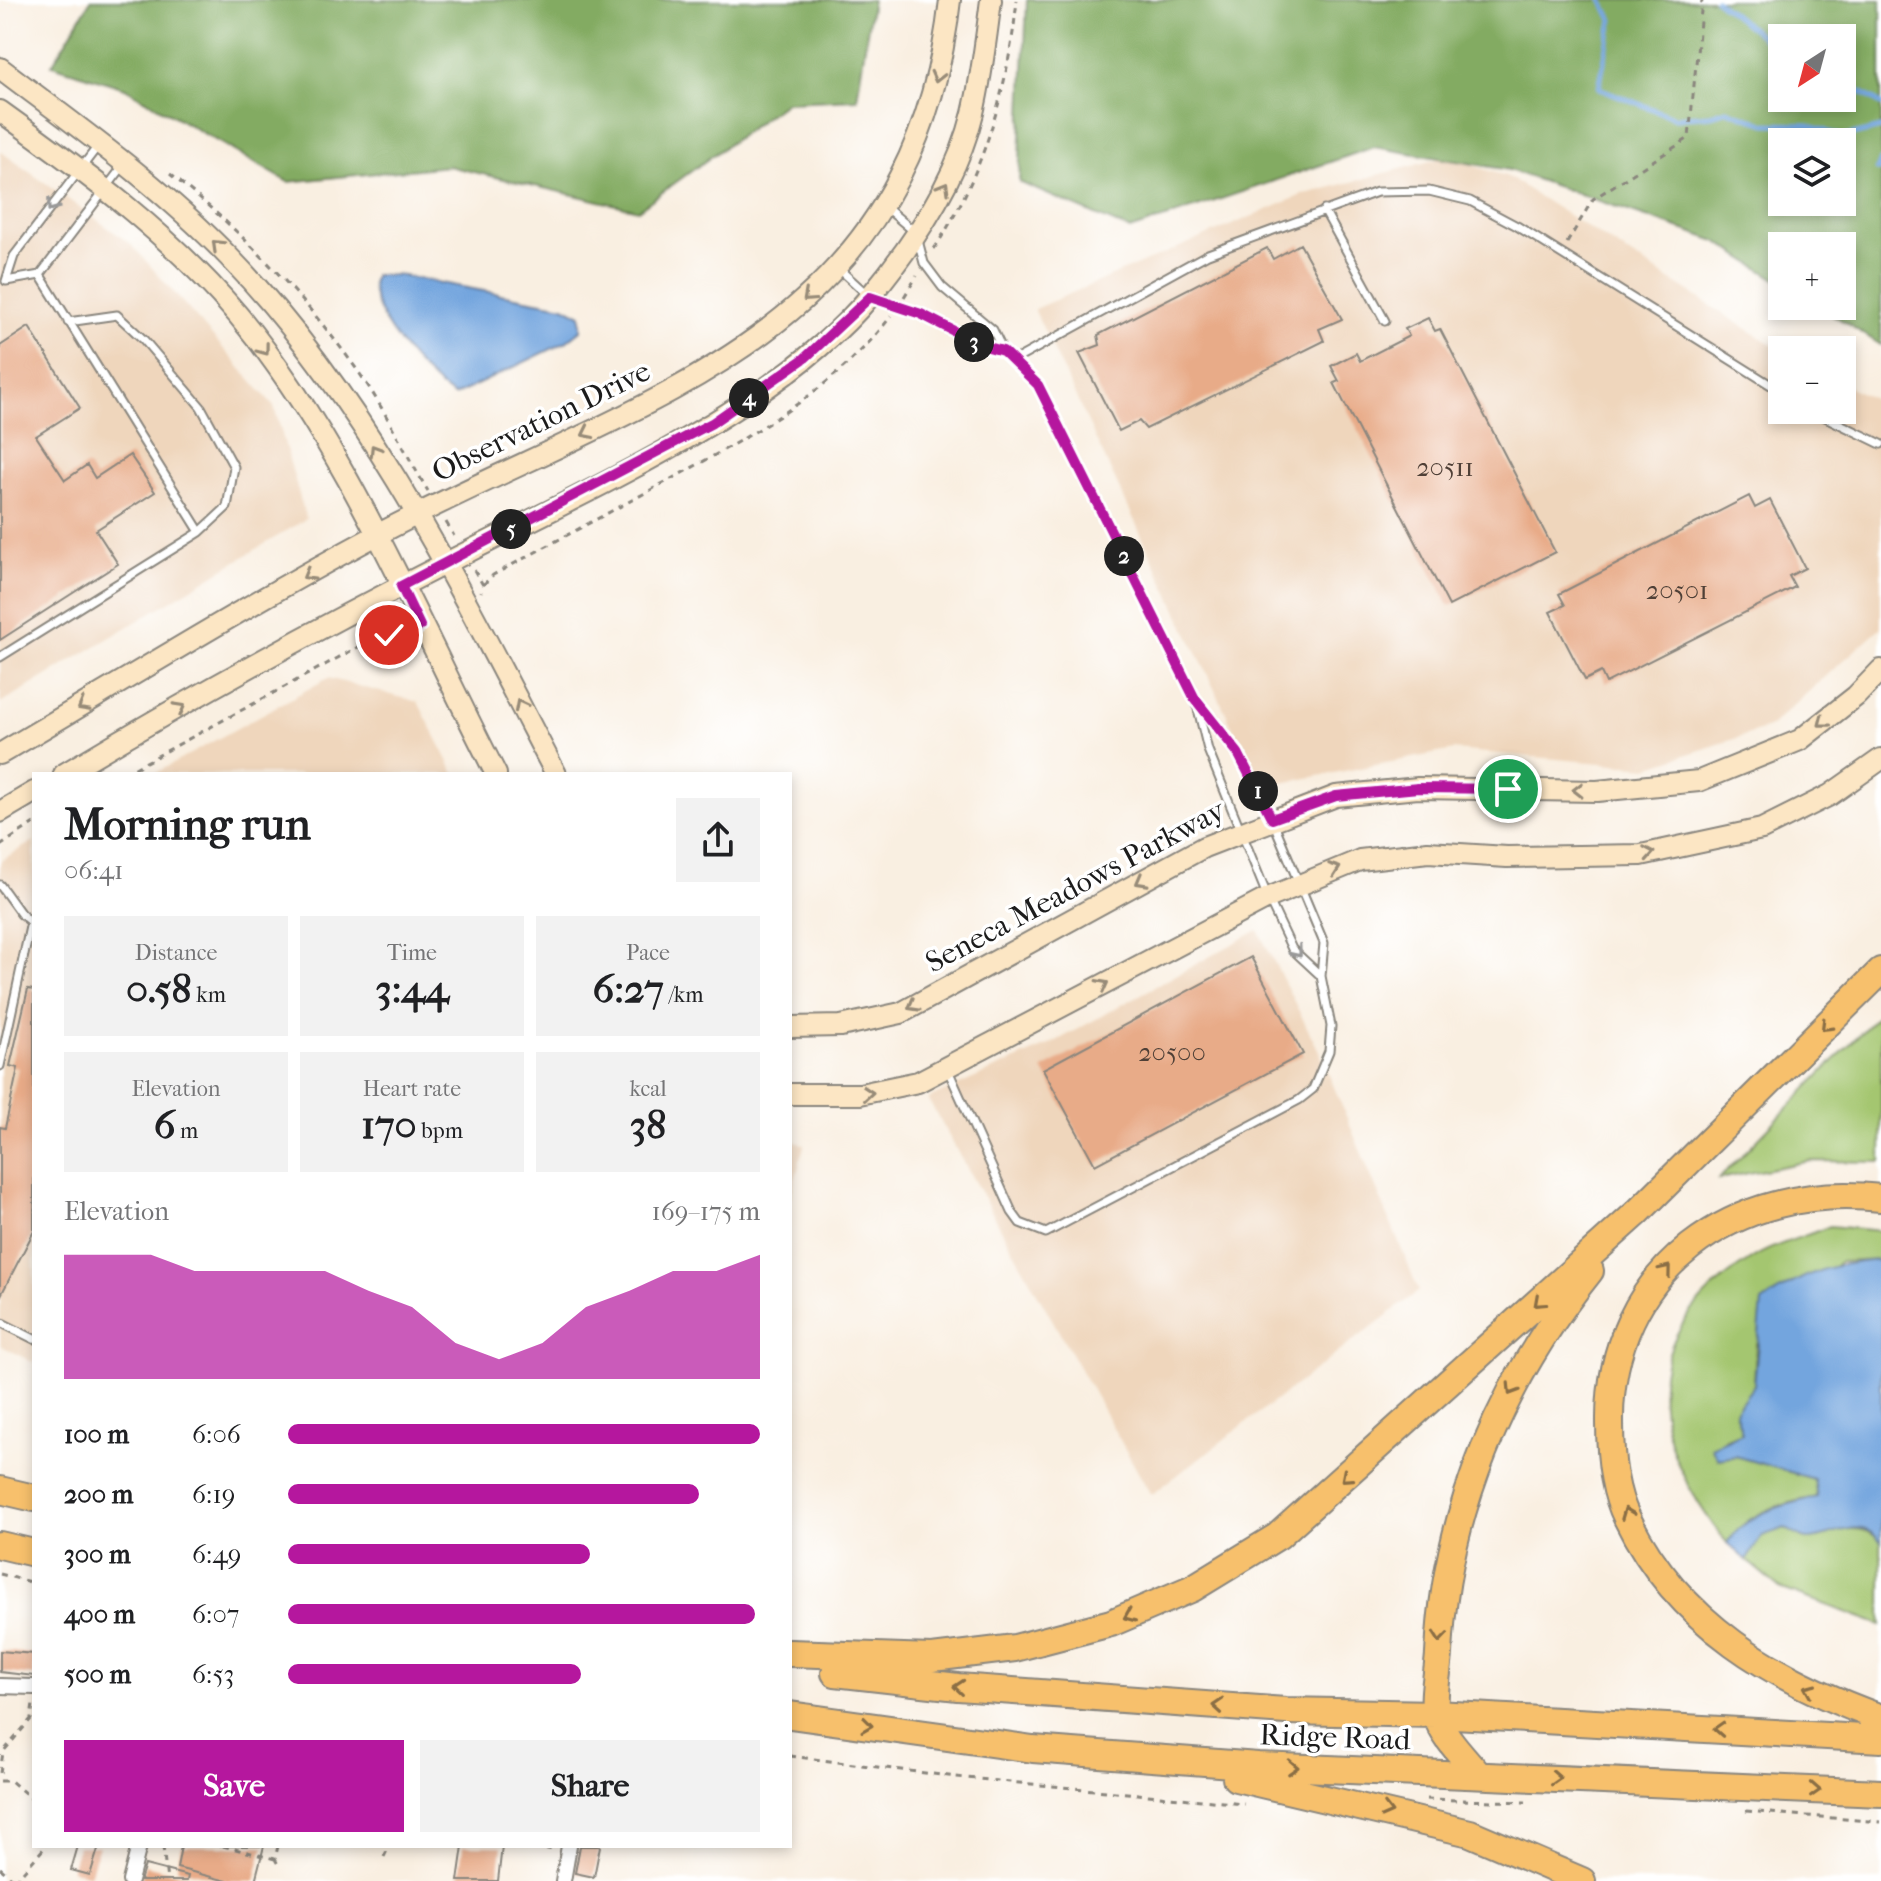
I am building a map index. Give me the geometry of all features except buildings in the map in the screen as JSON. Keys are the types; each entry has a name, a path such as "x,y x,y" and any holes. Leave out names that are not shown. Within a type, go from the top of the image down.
{"highway":[{"path":"792,1653 879,1659 932,1658 1015,1648 1111,1623 1193,1588 1278,1536 1638,1212 1881,971"},
{"path":"1881,1198 1848,1195 1796,1199 1743,1214 1704,1233 1669,1264 1630,1318 1609,1389 1610,1457 1626,1516 1661,1574 1711,1628 1785,1679 1881,1718"},
{"path":"1478,1774 1453,1744 1436,1714 1440,1638 1456,1524 1502,1406 1572,1294 1638,1212"},
{"path":"0,1490 32,1498"},
{"path":"0,1545 32,1553"},
{"name":"Ridge Road","path":"792,1665 974,1688 1286,1711 1436,1714 1881,1739"},
{"name":"Ridge Road","path":"792,1715 1033,1749 1258,1766 1881,1793"},
{"path":"1146,1758 1470,1833 1582,1881"}],"street":[{"name":"Observation Drive","path":"0,754 375,536 700,375 770,331 837,267 884,205 912,157 945,43 950,0"},
{"path":"68,772 401,586 712,423 805,358 870,297 916,233 950,176 972,116 991,0"},
{"path":"0,68 125,163 230,257 284,320 353,416 416,516 555,772"},
{"path":"0,111 107,189 237,315 329,447 495,772"},
{"name":"Seneca Meadows Parkway","path":"792,1027 841,1026 901,1013 1241,830 1336,796 1418,788 1597,791 1699,781 1800,740 1856,696 1881,670"},
{"path":"792,1094 886,1091 918,1082 1268,898 1360,860 1428,852 1507,857 1657,852 1762,829 1830,795 1881,759"},
{"path":"0,812 32,793"},
{"path":"0,1686 32,1687"},
{"path":"130,1881 138,1848"},
{"path":"563,1881 569,1848"}],"lane":[{"path":"3,283 14,256 99,144"},
{"path":"3,283 40,275 125,163"},
{"path":"1015,360 1208,254 1377,192 1429,191 1470,201 1768,383"},
{"path":"884,205 916,233 924,263 942,287 993,330 1003,351"},
{"path":"1324,210 1385,321"},
{"path":"837,267 870,297 921,314 981,345 1003,351 1038,385 1195,699 1238,753 1272,819 1324,943 1321,976 1331,1026 1326,1063 1313,1089 1281,1112 1046,1233 1020,1223 1012,1212 947,1068"},
{"path":"40,275 200,532"},
{"path":"0,657 200,532 227,507 234,467 201,407 144,340 117,315 68,322"},
{"path":"1840,424 1881,444"},
{"path":"1195,699 1208,750 1268,898 1292,949 1321,976"},
{"path":"0,885 32,923 0,1066"},
{"path":"0,1322 32,1338"}],"path":[{"path":"1561,254 1593,199 1689,138 1702,0"},
{"path":"128,772 371,640 385,635 404,640 420,626"},
{"path":"0,846 32,824"},
{"path":"0,1574 32,1582"},
{"path":"0,1773 3,1752 31,1719 32,1711"},
{"path":"792,1756 956,1777 1257,1805"},
{"path":"0,1781 11,1781 32,1799"},
{"path":"1415,1798 1539,1802"},
{"path":"1735,1810 1881,1822"},
{"path":"0,1868 16,1881 44,1848"},
{"path":"163,1848 167,1881"},
{"path":"231,1848 275,1859"},
{"path":"278,1848 275,1859 280,1868"},
{"path":"384,1857 388,1848"}],"shaded area":[{"path":"0,151 131,244 274,406 306,519 0,704"},
{"path":"1446,157 1508,177 1768,342 1768,424 1856,424 1856,390 1881,403 1881,627 1768,728 1648,767 1454,750 1261,787 1034,309 1302,195"},
{"path":"328,678 418,702 454,772 158,772"},
{"path":"32,842 32,1362 0,1345 0,861"},
{"path":"1258,930 1319,1051 1419,1291 1151,1495 928,1099 1049,1045"},
{"path":"792,1141 804,1145 792,1192"}],"green space":[{"path":"91,0 872,0 857,99 786,102 638,210 448,166 288,182 125,88 52,65"},
{"path":"1027,0 1881,0 1881,345 1841,320 1856,320 1856,232 1768,232 1768,274 1716,241 1509,170 1374,147 1130,230 1019,182"},
{"path":"1881,1012 1881,1162 1810,1161 1719,1179"},
{"path":"1830,1226 1881,1231 1881,1260 1839,1262 1756,1344 1754,1386 1735,1411 1743,1433 1725,1439 1718,1459 1735,1456 1814,1479 1817,1497 1791,1502 1755,1516 1727,1543 1700,1505 1679,1467 1667,1429 1662,1392 1668,1356 1684,1322 1711,1289 1760,1254"},
{"path":"1785,1528 1807,1539 1856,1529 1874,1535 1881,1542 1881,1625 1780,1588 1746,1560 1762,1535"}],"water":[{"path":"375,275 398,275 564,306 581,315 581,330 566,342 454,396 428,375 398,341 377,304 372,288"},
{"path":"1881,1260 1881,1542 1864,1529 1855,1528 1808,1539 1785,1528 1762,1536 1746,1560 1727,1543 1735,1532 1767,1511 1817,1497 1814,1479 1735,1456 1718,1459 1711,1447 1742,1433 1735,1411 1754,1385 1762,1302 1818,1271"}],"waterway":[{"path":"1602,0 1612,20 1599,88 1675,118 1711,115 1727,110 1766,124 1807,125 1844,137 1881,128"},
{"path":"1716,0 1768,42"},
{"path":"1856,89 1881,104"},
{"path":"1881,160 1877,169 1881,170"}],"route":[{"path":"389,635 404,640 420,626 401,586 712,423 805,358 870,297 921,314 981,345 1003,351 1024,368 1038,385 1195,699 1238,753 1272,819 1336,796 1418,788 1508,789"}]}
